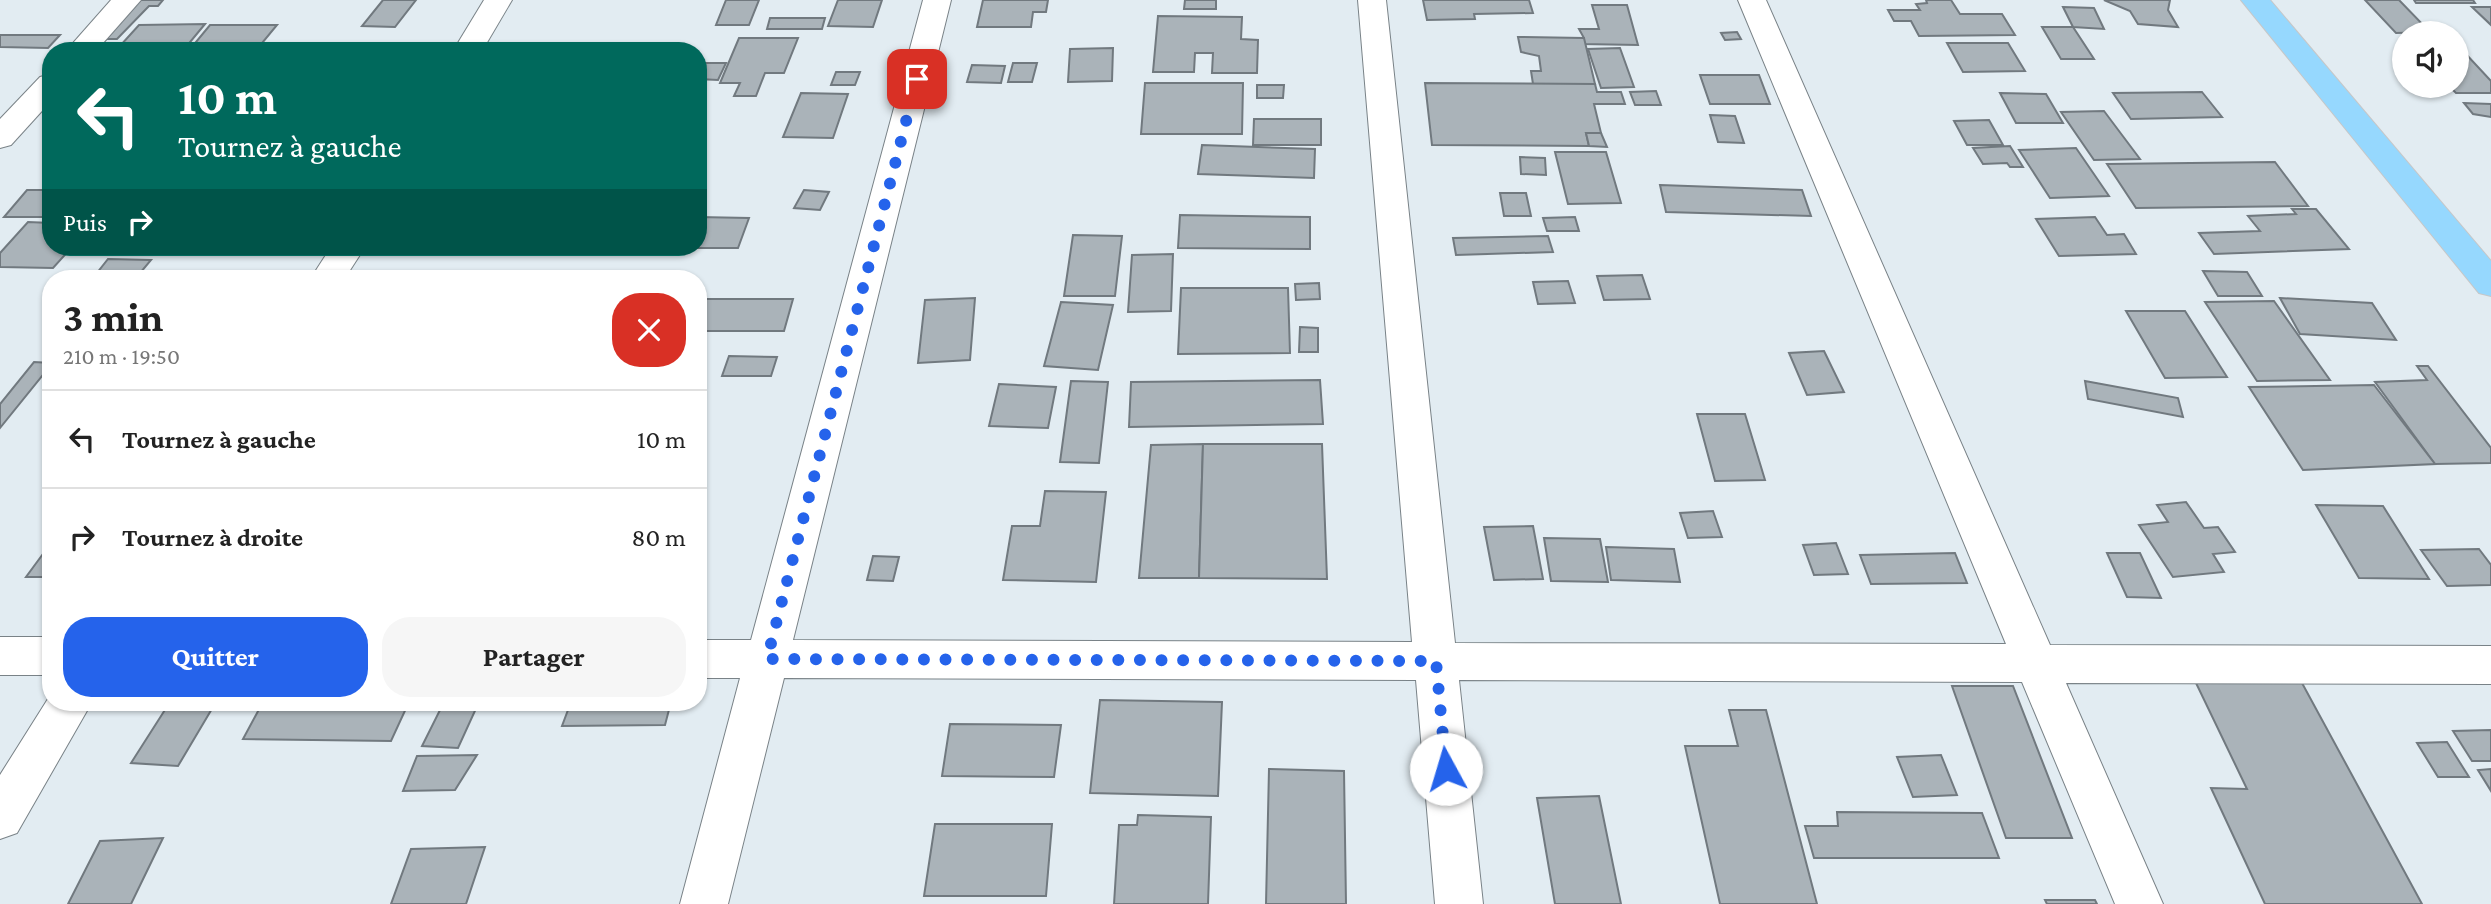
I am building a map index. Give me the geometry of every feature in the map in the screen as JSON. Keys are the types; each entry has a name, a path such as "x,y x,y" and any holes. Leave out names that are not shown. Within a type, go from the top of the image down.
{"highway":[{"path":"2255,0 2491,284"}],"street":[{"path":"88,42 127,0"},
{"path":"472,42 498,0"},
{"path":"704,904 937,0"},
{"path":"1372,0 1460,904"},
{"path":"1752,0 2139,904"},
{"path":"0,138 42,93"},
{"path":"0,656 42,656"},
{"path":"707,659 2491,665"},
{"path":"0,817 65,711"}],"building":[{"path":"137,0 163,0 158,6 149,6 117,39 100,39"},
{"path":"383,0 416,0 395,27 362,26"},
{"path":"726,0 759,0 749,25 716,25"},
{"path":"838,0 882,0 873,27 828,26"},
{"path":"983,0 1048,0 1046,12 1033,12 1031,27 977,27"},
{"path":"1185,0 1216,0 1216,9 1184,9"},
{"path":"1423,0 1529,0 1533,13 1474,14 1475,19 1427,20"},
{"path":"1926,0 1951,0 1960,14 2002,14 2015,35 1919,36 1911,21 1894,21 1888,10 1920,10 1916,4 1927,3"},
{"path":"2104,0 2170,0 2168,10 2178,27 2138,24 2130,11"},
{"path":"2365,0 2399,0 2419,21 2392,21 2392,29"},
{"path":"2414,0 2473,0 2475,3 2416,3"},
{"path":"1592,5 1627,5 1638,45 1582,44 1584,38 1579,29 1599,29"},
{"path":"2063,7 2094,8 2104,29 2073,27"},
{"path":"2472,7 2491,7 2491,25"},
{"path":"1158,16 1242,17 1241,39 1258,40 1257,73 1212,73 1213,53 1195,53 1194,72 1153,72"},
{"path":"770,18 825,18 822,29 767,29"},
{"path":"205,24 190,42 124,42 139,25"},
{"path":"210,25 277,25 263,42 196,42"},
{"path":"2042,27 2073,27 2094,59 2061,59"},
{"path":"1737,32 1741,39 1725,40 1721,33"},
{"path":"0,35 60,35 54,42 42,42 42,48 0,47"},
{"path":"1518,37 1584,38 1595,84 1533,84 1531,71 1541,71 1539,56 1521,52"},
{"path":"739,38 798,38 784,73 765,73 756,96 734,96 740,83 720,83"},
{"path":"1947,43 2008,43 2025,71 1963,72"},
{"path":"1113,48 1112,81 1068,82 1070,49"},
{"path":"1620,48 1634,87 1601,88 1588,49"},
{"path":"2469,57 2491,81 2491,93 2469,93"},
{"path":"707,63 726,63 718,80 707,79"},
{"path":"1013,63 1037,63 1032,82 1008,82"},
{"path":"972,65 1005,66 1001,83 967,82"},
{"path":"836,72 860,72 855,85 831,85"},
{"path":"1700,75 1759,75 1770,104 1710,104"},
{"path":"1145,83 1243,83 1242,134 1141,134"},
{"path":"1425,83 1595,84 1597,92 1621,92 1625,104 1594,104 1601,133 1586,133 1589,146 1432,145"},
{"path":"1257,85 1284,85 1283,98 1257,98"},
{"path":"1656,91 1661,105 1635,105 1630,92"},
{"path":"2202,92 2222,117 2131,119 2113,93"},
{"path":"801,93 848,94 833,138 783,137"},
{"path":"2000,93 2046,94 2063,123 2016,123"},
{"path":"2464,103 2491,104 2491,117 2473,114"},
{"path":"2104,111 2140,159 2094,160 2061,112"},
{"path":"1710,115 1735,116 1744,143 1718,142"},
{"path":"1254,119 1321,119 1321,145 1253,145"},
{"path":"1989,120 2003,145 1967,145 1954,121"},
{"path":"1586,133 1601,133 1607,147 1589,146"},
{"path":"1202,145 1315,149 1314,178 1198,174"},
{"path":"2010,146 2023,167 2010,167 2007,163 1983,164 1973,148"},
{"path":"2076,148 2109,196 2050,198 2019,150"},
{"path":"1555,152 1606,152 1621,203 1568,204"},
{"path":"1520,157 1545,158 1546,175 1521,174"},
{"path":"2275,162 2308,206 2136,208 2107,164"},
{"path":"1660,185 1802,190 1811,216 1666,212"},
{"path":"27,190 42,190 42,217 4,217"},
{"path":"804,190 829,192 820,210 794,208"},
{"path":"1500,193 1526,193 1531,216 1504,216"},
{"path":"2292,209 2316,209 2349,249 2214,254 2199,233 2260,231 2248,216 2296,214"},
{"path":"1180,215 1310,217 1310,249 1178,248"},
{"path":"707,217 749,218 738,248 707,248"},
{"path":"1575,217 1579,231 1547,231 1543,218"},
{"path":"2095,217 2107,235 2124,234 2136,254 2059,256 2036,219"},
{"path":"28,222 42,223 42,256 64,256 53,268 0,267 0,253"},
{"path":"1073,235 1122,236 1115,296 1064,296"},
{"path":"1548,236 1553,252 1456,255 1453,238"},
{"path":"1173,254 1171,311 1128,312 1132,255"},
{"path":"108,259 151,260 143,270 99,270"},
{"path":"2203,271 2247,272 2262,296 2218,296"},
{"path":"1642,275 1650,299 1604,300 1597,276"},
{"path":"1568,281 1575,303 1538,304 1533,282"},
{"path":"1319,283 1320,299 1296,300 1295,284"},
{"path":"1181,288 1288,288 1290,353 1178,354"},
{"path":"975,298 970,360 918,363 925,300"},
{"path":"2280,298 2372,303 2396,340 2300,334"},
{"path":"707,299 793,299 784,331 707,331"},
{"path":"2274,301 2330,380 2257,381 2205,302"},
{"path":"1061,302 1113,305 1098,370 1044,366"},
{"path":"2126,311 2185,311 2227,377 2165,378"},
{"path":"1300,327 1318,328 1318,352 1299,352"},
{"path":"1824,351 1844,392 1807,395 1789,353"},
{"path":"729,356 777,357 771,376 722,376"},
{"path":"34,362 42,362 42,376 0,428 0,404"},
{"path":"2417,366 2428,366 2491,448 2491,463 2435,464 2375,382 2427,380"},
{"path":"1320,380 1323,424 1129,427 1131,382"},
{"path":"1071,381 1108,382 1099,463 1060,462"},
{"path":"2085,381 2178,398 2183,417 2088,399"},
{"path":"999,384 1056,387 1048,428 989,426"},
{"path":"2374,385 2435,464 2303,470 2249,387"},
{"path":"1697,414 1745,414 1765,480 1715,481"},
{"path":"1203,444 1199,578 1139,578 1151,445"},
{"path":"1203,444 1322,444 1327,579 1199,578"},
{"path":"1045,491 1106,492 1096,582 1003,580 1012,526 1040,526"},
{"path":"2186,502 2204,528 2218,527 2235,552 2213,554 2224,572 2173,577 2139,525 2168,522 2157,505"},
{"path":"2316,505 2383,506 2429,579 2359,578"},
{"path":"1713,511 1722,537 1688,538 1680,513"},
{"path":"1533,526 1543,579 1494,580 1484,527"},
{"path":"1544,538 1600,539 1608,582 1551,581"},
{"path":"1836,543 1848,574 1814,575 1803,545"},
{"path":"1606,547 1674,549 1680,582 1611,580"},
{"path":"2479,549 2491,565 2491,585 2447,586 2421,550"},
{"path":"1955,553 1967,583 1871,584 1860,555"},
{"path":"2107,553 2140,553 2161,598 2127,597"},
{"path":"42,555 42,577 26,577"},
{"path":"873,556 899,557 893,581 867,580"},
{"path":"2196,683 2302,683 2422,904 2265,904 2211,788 2247,789"},
{"path":"1952,686 2013,686 2072,838 2006,838"},
{"path":"1100,700 1222,702 1218,796 1090,793"},
{"path":"1729,710 1766,710 1817,904 1720,904 1685,746 1738,746"},
{"path":"164,711 211,711 178,766 131,763"},
{"path":"258,711 405,711 391,741 243,739"},
{"path":"440,711 475,711 458,748 422,746"},
{"path":"568,711 669,711 665,725 562,726"},
{"path":"950,724 1061,725 1054,777 942,776"},
{"path":"2491,730 2491,761 2472,761 2453,731"},
{"path":"2447,742 2469,777 2438,777 2417,743"},
{"path":"477,755 455,790 403,791 417,756"},
{"path":"1941,755 1957,795 1913,797 1897,757"},
{"path":"1269,769 1344,771 1346,904 1266,904"},
{"path":"2491,769 2491,791 2478,770"},
{"path":"1599,796 1621,904 1555,904 1537,798"},
{"path":"1837,812 1982,813 1999,858 1814,858 1805,826 1838,826"},
{"path":"1138,815 1211,817 1208,904 1114,904 1119,825 1137,825"},
{"path":"935,824 1052,824 1046,896 924,896"},
{"path":"163,838 131,904 68,904 100,841"},
{"path":"485,847 466,904 391,904 411,849"},
{"path":"2045,900 2095,900 2097,904 2047,904"}],"route":[{"path":"917,79 767,659 1436,661 1446,769"}]}
